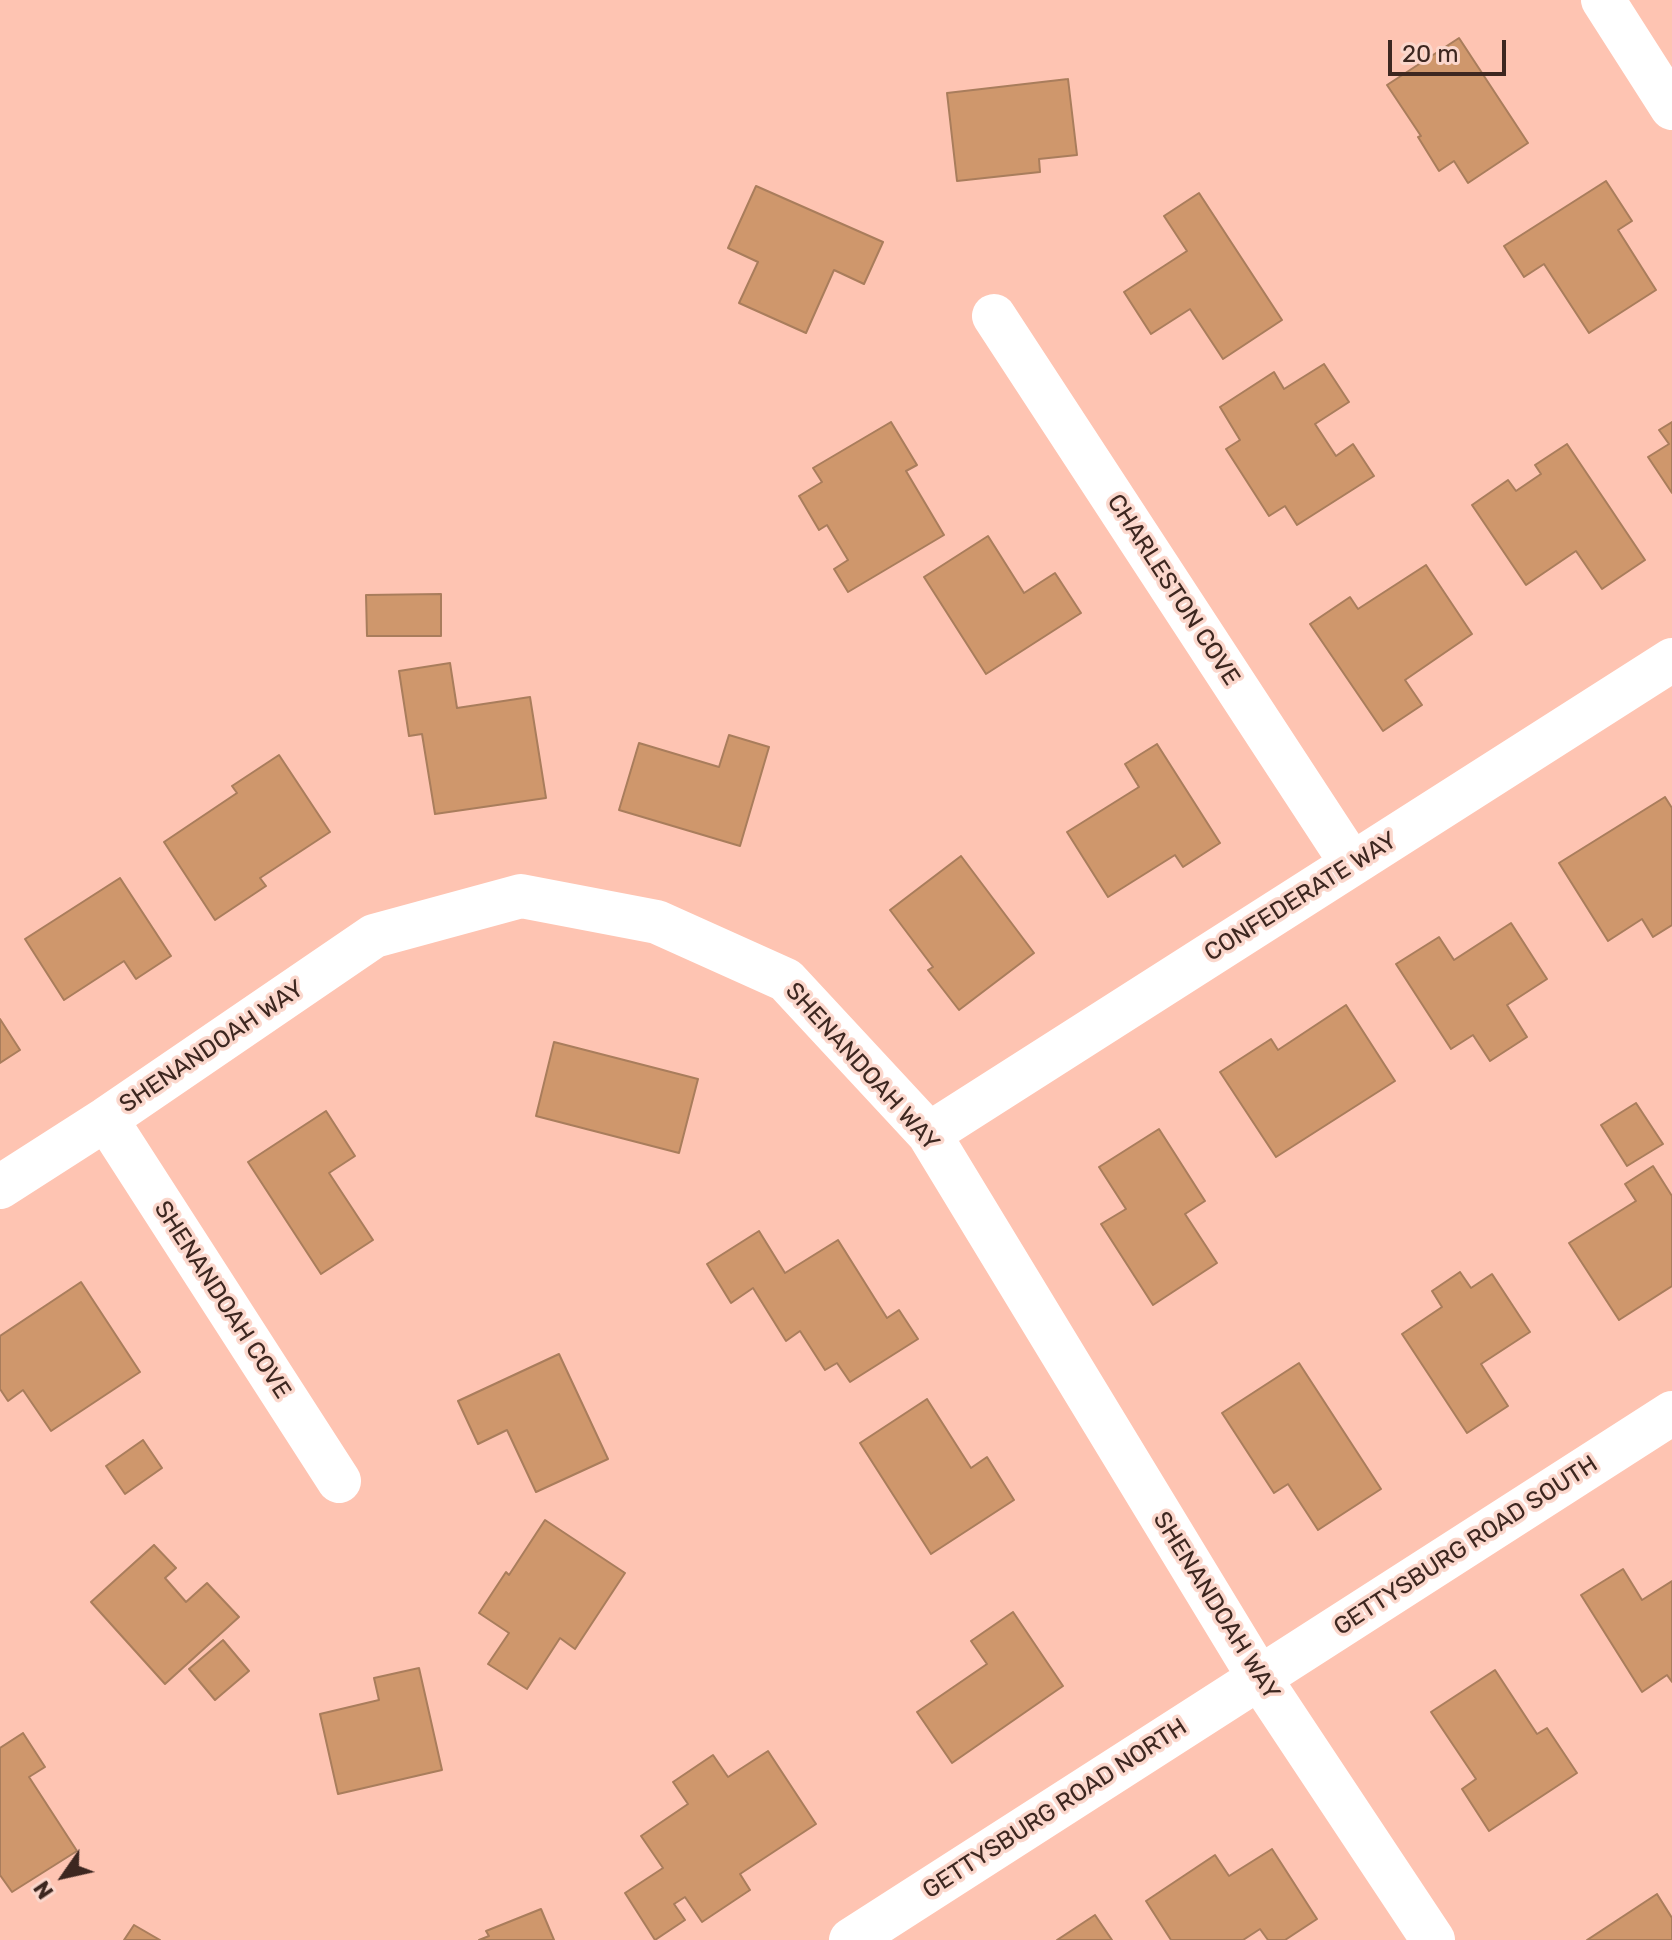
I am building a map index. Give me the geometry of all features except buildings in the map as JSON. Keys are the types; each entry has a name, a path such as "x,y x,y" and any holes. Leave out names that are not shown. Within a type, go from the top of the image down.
{"street":[{"path":"1603,0 1672,108"},
{"name":"CHARLESTON COVE","path":"994,316 1352,864"},
{"name":"CONFEDERATE WAY","path":"929,1134 1672,660"},
{"name":"SHENANDOAH WAY","path":"0,1187 106,1119 374,936 521,896 657,922 786,980 929,1134 1260,1679 1433,1940"},
{"name":"SHENANDOAH COVE","path":"106,1119 339,1481"},
{"name":"GETTYSBURG ROAD SOUTH","path":"1260,1679 1672,1413"},
{"name":"GETTYSBURG ROAD NORTH","path":"851,1940 1260,1679"}]}
